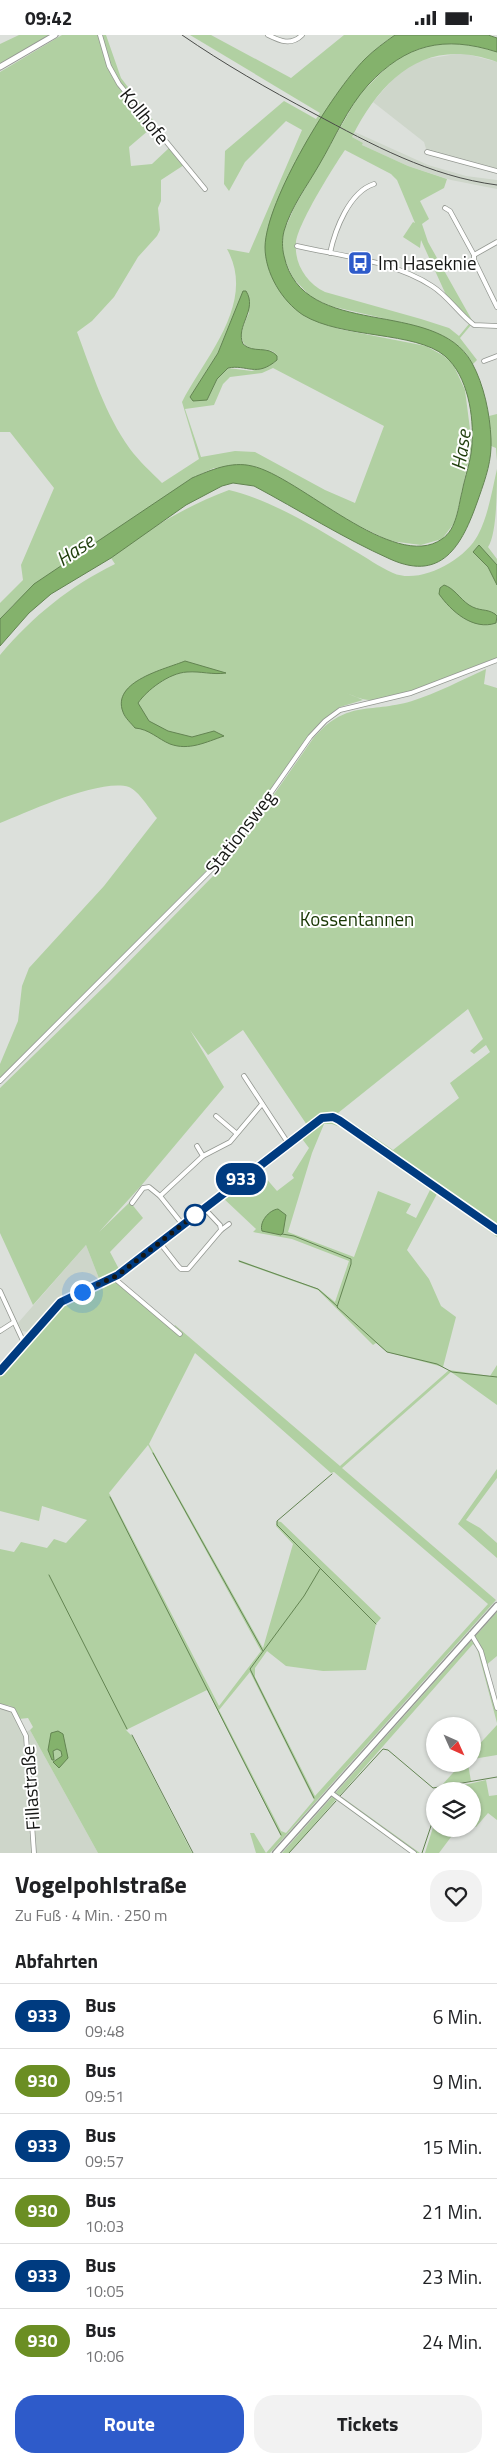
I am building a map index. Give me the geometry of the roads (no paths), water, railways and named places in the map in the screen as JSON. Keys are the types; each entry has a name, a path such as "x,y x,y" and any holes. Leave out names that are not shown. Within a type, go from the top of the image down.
{"main road":[{"path":"276,1853 497,1606"}],"street":[{"path":"0,67 55,35"},
{"name":"Kollhofe","path":"100,35 109,66 119,84 205,189"},
{"path":"268,35 278,41 295,41 302,35"},
{"path":"427,153 497,171"},
{"path":"330,253 338,224 346,210 365,187 374,184"},
{"path":"445,208 450,211 474,255 474,260 497,307"},
{"path":"474,255 497,242"},
{"path":"297,246 389,267 412,276 438,290 474,325 497,326"},
{"path":"484,361 497,356"},
{"name":"Stationsweg","path":"0,1081 225,857 310,737 325,721 346,707 410,693 497,660"},
{"path":"244,1076 288,1143"},
{"path":"160,1196 204,1156 226,1144 262,1104"},
{"path":"216,1116 236,1133"},
{"path":"0,1371 61,1302 114,1278 322,1118 333,1117 497,1230"},
{"path":"197,1146 204,1156"},
{"path":"132,1203 145,1186 160,1196 183,1225"},
{"path":"204,1208 220,1225 221,1230"},
{"path":"160,1243 181,1269 188,1269 228,1224"},
{"path":"188,1269 193,1275"},
{"path":"114,1278 180,1334"},
{"path":"0,1291 24,1343"},
{"path":"0,1331 14,1322"},
{"path":"472,1634 481,1651 497,1708"},
{"name":"Fillastraße","path":"0,1706 13,1710 26,1736 34,1853"},
{"path":"330,1792 414,1853"}],"waterway":[{"path":"282,1234 294,1236 351,1259 337,1307 387,1352 437,1364 452,1372 497,1377"},
{"path":"239,1261 318,1289 337,1306"},
{"path":"153,1453 263,1651"},
{"path":"332,1474 277,1521 277,1525 376,1624"},
{"path":"110,1497 281,1835"},
{"path":"314,1798 250,1669 304,1596 320,1569"},
{"path":"49,1575 127,1729"},
{"path":"132,1735 193,1853"},
{"path":"340,1796 383,1749 388,1750 433,1788 497,1777"},
{"path":"289,1853 336,1801"},
{"path":"422,1853 427,1837"}],"railway":[{"path":"182,35 263,85 335,125 402,158 472,181 497,185"}],"place":[{"name":"Im Haseknie","path":"360,263"}],"water label":[{"name":"Hase","path":"461,450"},
{"name":"Hase","path":"75,550"}],"park label":[{"name":"Kossentannen","path":"357,919"}]}
